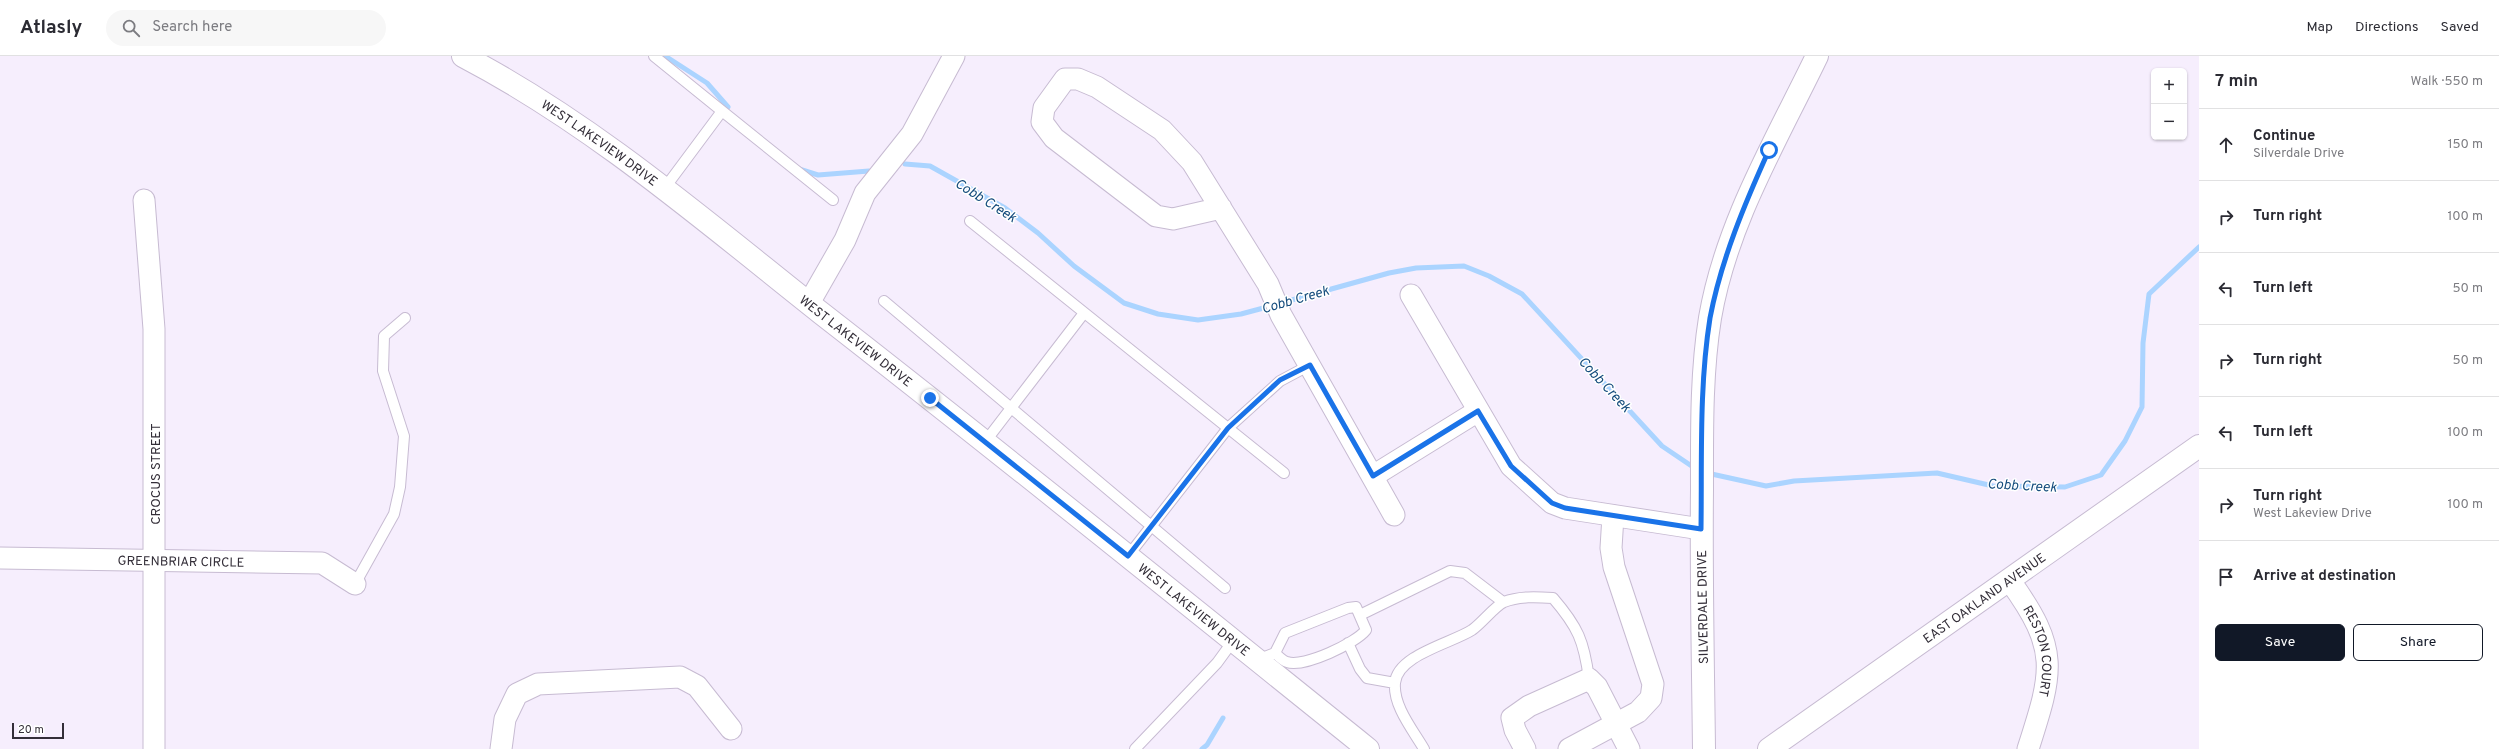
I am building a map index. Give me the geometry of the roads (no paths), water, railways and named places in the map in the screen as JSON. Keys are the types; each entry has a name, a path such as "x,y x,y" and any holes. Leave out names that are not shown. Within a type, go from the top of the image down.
{"street":[{"name":"WEST LAKEVIEW DRIVE","path":"463,56 508,80 623,157 985,442 1233,641 1266,657 1368,749"},
{"path":"809,303 845,240 865,193 912,134 954,56"},
{"name":"SILVERDALE DRIVE","path":"1704,749 1701,450 1710,318 1727,255 1750,191 1817,56"},
{"path":"1221,208 1173,219 1156,216 1054,138 1042,122 1044,108 1065,79 1078,79 1097,87 1162,130 1192,162 1221,208 1268,284 1281,315 1394,515"},
{"name":"CROCUS STREET","path":"144,200 154,329 156,561 154,749"},
{"path":"1410,295 1511,466 1552,503 1565,508 1701,529"},
{"path":"1373,476 1478,411"},
{"name":"EAST OAKLAND AVENUE","path":"1769,749 2010,581 2199,446"},
{"path":"1569,749 1638,712 1651,698 1653,684 1614,566 1611,548 1613,516"},
{"name":"GREENBRIAR CIRCLE","path":"0,558 322,563 355,584"},
{"name":"RESTON COURT","path":"2010,581 2032,611 2041,631 2048,654 2048,679 2044,700 2028,749"},
{"path":"501,749 505,719 517,694 538,684 680,677 697,686 731,729"},
{"path":"1525,749 1515,730 1512,718 1529,706 1589,679 1597,687 1617,723 1629,749"}],"lane":[{"path":"654,56 833,200"},
{"path":"664,189 722,111"},
{"path":"970,221 1284,474"},
{"path":"884,301 1225,588"},
{"path":"985,442 1012,409 1084,313"},
{"path":"355,584 394,514 398,494 404,436 383,371 384,336 405,318"},
{"path":"1128,556 1228,428 1280,380 1310,365"},
{"path":"1360,615 1450,571 1465,573 1503,602"},
{"path":"1424,749 1397,700 1395,683 1400,669 1413,658 1472,630 1503,602 1534,597 1552,598 1569,617 1582,640 1589,679"},
{"path":"1356,607 1366,630 1361,636 1348,643 1326,655 1298,664 1266,657 1285,633 1348,608 1356,607"},
{"path":"1134,749 1217,663 1233,641"},
{"path":"1348,643 1360,669 1367,678 1395,683"}],"waterway":[{"name":"Cobb Creek","path":"665,56 707,83 728,107"},
{"name":"Cobb Creek","path":"905,164 930,166 1005,208 1038,233 1074,266 1124,303 1158,314 1198,320 1241,314 1271,306"},
{"name":"Cobb Creek","path":"799,169 818,175 869,171"},
{"name":"Cobb Creek","path":"1707,473 1766,486 1794,481 1937,473 1993,486 2065,487 2101,475 2125,441 2142,407 2143,343 2149,294 2199,247"},
{"name":"Cobb Creek","path":"1281,303 1389,273 1416,268 1464,266 1489,276 1522,294 1662,446 1696,469"},
{"path":"1202,749 1207,745 1223,718"}]}
